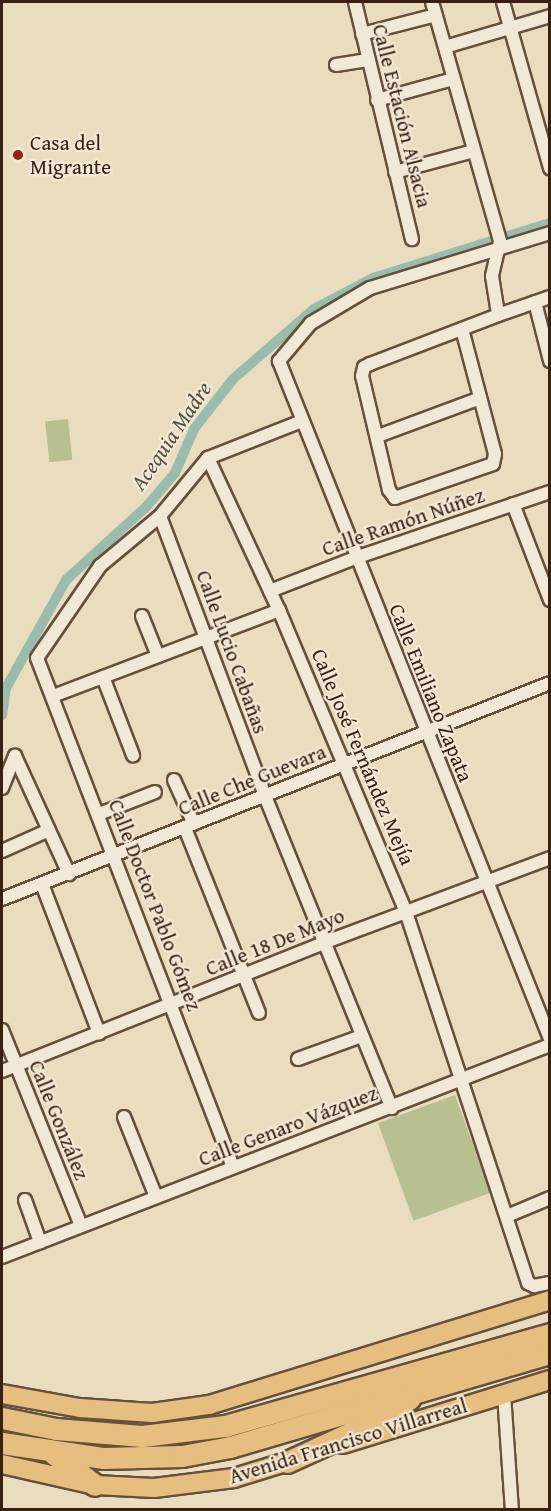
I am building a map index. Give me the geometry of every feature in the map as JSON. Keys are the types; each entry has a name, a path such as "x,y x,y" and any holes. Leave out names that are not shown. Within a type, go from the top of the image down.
{"highway":[{"path":"2,1418 57,1429 142,1436 225,1426 549,1334"},
{"name":"Avenida Francisco Villarreal","path":"2,1443 53,1453 104,1458 182,1456 230,1447 549,1353"},
{"path":"287,1462 382,1418 422,1389"},
{"path":"53,1453 95,1485"}],"main road":[{"path":"2,1394 80,1408 152,1413 209,1405 549,1300"},
{"name":"Avenida Francisco Villarreal","path":"2,1464 95,1485 164,1487 234,1478 549,1380"}],"street":[{"name":"Calle Estación Alsacia","path":"355,2 412,239"},
{"path":"432,2 499,240 492,276 498,315"},
{"path":"503,2 549,163"},
{"path":"362,34 436,15"},
{"path":"445,47 549,16"},
{"path":"336,64 368,60"},
{"path":"377,100 453,79"},
{"path":"395,172 474,151"},
{"path":"499,240 549,233"},
{"name":"Calle Emiliano Zapata","path":"499,240 370,288 311,323 279,361 355,558 487,881 549,1040"},
{"path":"462,329 495,454 490,467 395,498 389,490 362,376 364,367 498,315 549,297"},
{"path":"535,302 549,362"},
{"path":"378,436 480,398"},
{"path":"160,516 208,458 302,421"},
{"name":"Calle José Fernández Mejía","path":"208,458 279,610 346,763 406,912 460,1080"},
{"name":"Calle Ramón Núñez","path":"270,591 355,558 549,492"},
{"path":"513,504 549,600"},
{"name":"Calle Lucio Cabañas","path":"160,516 265,796 392,1108"},
{"name":"Calle Doctor Pablo Gómez","path":"160,516 100,566 37,658 173,1004 233,1167"},
{"path":"53,696 279,610"},
{"path":"142,616 158,656"},
{"path":"103,677 133,755"},
{"name":"Calle Che Guevara","path":"2,899 115,857 549,683"},
{"path":"2,788 15,756 69,874"},
{"path":"174,780 259,1013"},
{"path":"99,814 155,792"},
{"path":"2,851 49,830"},
{"name":"Calle 18 De Mayo","path":"2,1071 99,1034 323,942 549,858"},
{"path":"42,884 99,1034"},
{"name":"Calle González","path":"2,1030 81,1226"},
{"path":"298,1059 362,1036"},
{"name":"Calle Genaro Vázquez","path":"2,1257 392,1108 549,1045"},
{"path":"460,1080 528,1283 534,1286 549,1283"},
{"path":"124,1117 156,1197"},
{"path":"507,1216 549,1198"},
{"path":"25,1200 40,1242"},
{"path":"504,1394 512,1509"}],"green space":[{"path":"68,419 72,460 49,462 45,421"},
{"path":"455,1095 491,1193 414,1221 378,1123"}],"waterway":[{"name":"Acequia Madre","path":"2,715 6,688 66,580 147,506 175,473 194,429 233,379 314,309 373,278 550,223"}],"place":[{"name":"Casa del Migrante","path":"18,155"}]}
